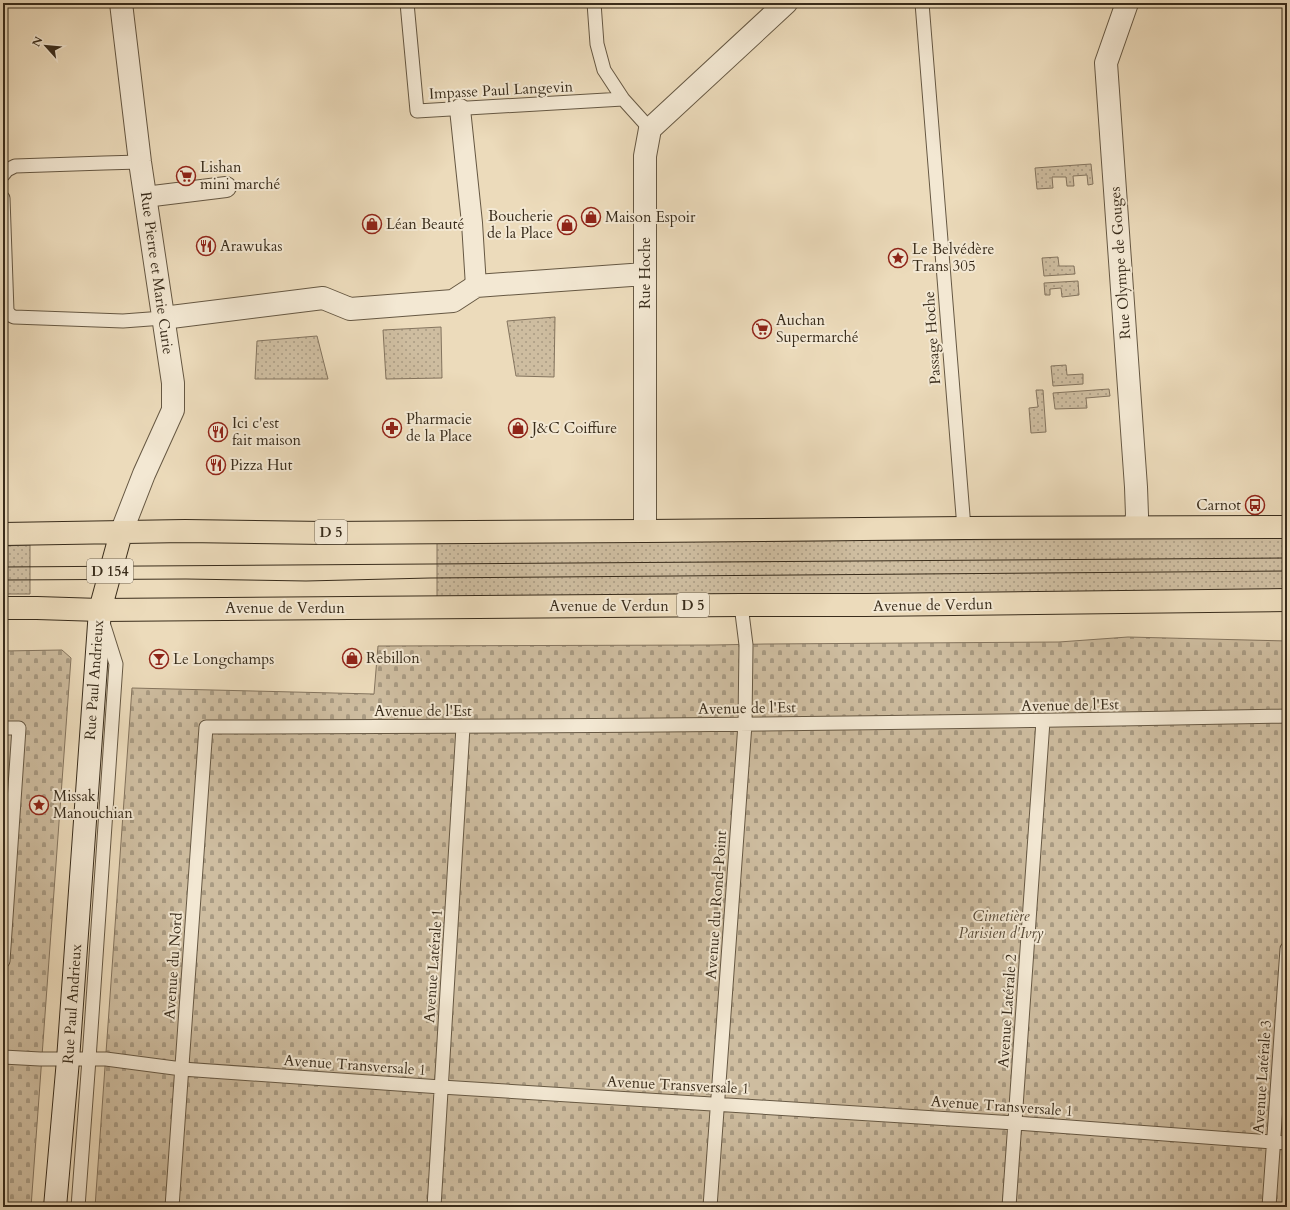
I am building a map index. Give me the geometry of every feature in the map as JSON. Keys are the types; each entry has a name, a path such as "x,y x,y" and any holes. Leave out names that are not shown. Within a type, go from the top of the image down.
{"main road":[{"name":"D 5","path":"3,534 185,532 645,532 964,528 1287,527"},
{"name":"D 154","path":"100,610 121,533"},
{"name":"Avenue de Verdun","path":"3,608 100,610 866,605 1287,600"}],"street":[{"name":"Rue Pierre et Marie Curie","path":"121,3 140,162 173,383 172,410 144,474 121,533"},
{"path":"650,129 786,3"},
{"name":"Rue Olympe de Gouges","path":"1127,3 1106,63 1136,487 1137,515 1135,527"},
{"path":"460,109 472,223 476,286"},
{"name":"Rue Hoche","path":"645,532 645,156 650,129"},
{"path":"146,197 226,187"},
{"path":"163,318 323,298 350,309 453,301 476,286 645,274"},
{"name":"Rue Paul Andrieux","path":"55,1207 79,1060 83,835 100,610"}],"lane":[{"name":"Impasse Paul Langevin","path":"407,3 417,111 623,99"},
{"path":"594,3 596,44 604,70 623,99 650,129"},
{"name":"Passage Hoche","path":"922,3 964,528"},
{"path":"4,171 15,166 140,162"},
{"path":"3,198 7,311 14,318 123,321 163,318"},
{"name":"Avenue du Rond-Point","path":"710,1207 745,724 746,645 741,605"},
{"name":"Avenue de l'Est","path":"206,727 463,727 1043,721 1287,716"},
{"name":"Avenue Latérale 2","path":"1010,1207 1043,721"},
{"name":"Avenue du Nord","path":"172,1207 206,727"},
{"name":"Avenue Latérale 1","path":"434,1207 463,727"},
{"path":"3,728 20,728 3,961"},
{"name":"Avenue Latérale 3","path":"1269,1207 1287,949"},
{"name":"Avenue Transversale 1","path":"3,1057 79,1060 106,1059 182,1069 441,1087 1015,1123 1287,1143"},
{"name":"Rue Paul Andrieux","path":"78,1207 79,1060"}],"green space":[{"path":"1091,164 1093,184 1088,185 1087,175 1073,176 1074,186 1067,186 1066,177 1052,177 1053,188 1037,189 1035,168"},
{"path":"1058,257 1059,266 1074,266 1075,274 1044,276 1042,258"},
{"path":"1078,281 1079,295 1062,297 1061,288 1050,289 1050,295 1045,295 1044,283"},
{"path":"555,317 554,377 516,376 507,321"},
{"path":"441,327 442,378 386,379 383,330"},
{"path":"317,336 328,379 255,379 257,341"},
{"path":"1066,365 1067,375 1083,374 1083,384 1053,386 1051,366"},
{"path":"1109,389 1110,396 1086,398 1087,408 1055,409 1053,393"},
{"path":"1036,390 1043,390 1046,432 1031,433 1029,408 1038,407"},
{"path":"1287,538 1287,593 437,599 437,543"},
{"path":"30,545 30,594 3,594 3,546"},
{"name":"Cimetière Parisien d'Ivry","path":"1128,637 1287,641 1287,1207 95,1207 132,688 374,694 378,646 1059,642"},
{"path":"62,650 71,658 31,1207 3,1207 3,651"}],"tram line":[{"path":"3,567 1287,558"},
{"path":"3,580 186,579 306,581 430,578 1287,571"}],"place":[{"name":"Lishan mini marché","path":"186,176"},
{"name":"Maison Espoir","path":"591,217"},
{"name":"Léan Beauté","path":"372,224"},
{"name":"Boucherie de la Place","path":"567,225"},
{"name":"Arawukas","path":"206,246"},
{"name":"Le Belvédère Trans 305","path":"898,258"},
{"name":"Auchan Supermarché","path":"762,329"},
{"name":"Pharmacie de la Place","path":"392,428"},
{"name":"J&C Coiffure","path":"518,428"},
{"name":"Ici c'est fait maison","path":"218,432"},
{"name":"Pizza Hut","path":"216,465"},
{"name":"Carnot","path":"1255,505"},
{"name":"Rebillon","path":"352,658"},
{"name":"Le Longchamps","path":"159,659"},
{"name":"Missak Manouchian","path":"39,805"}]}
